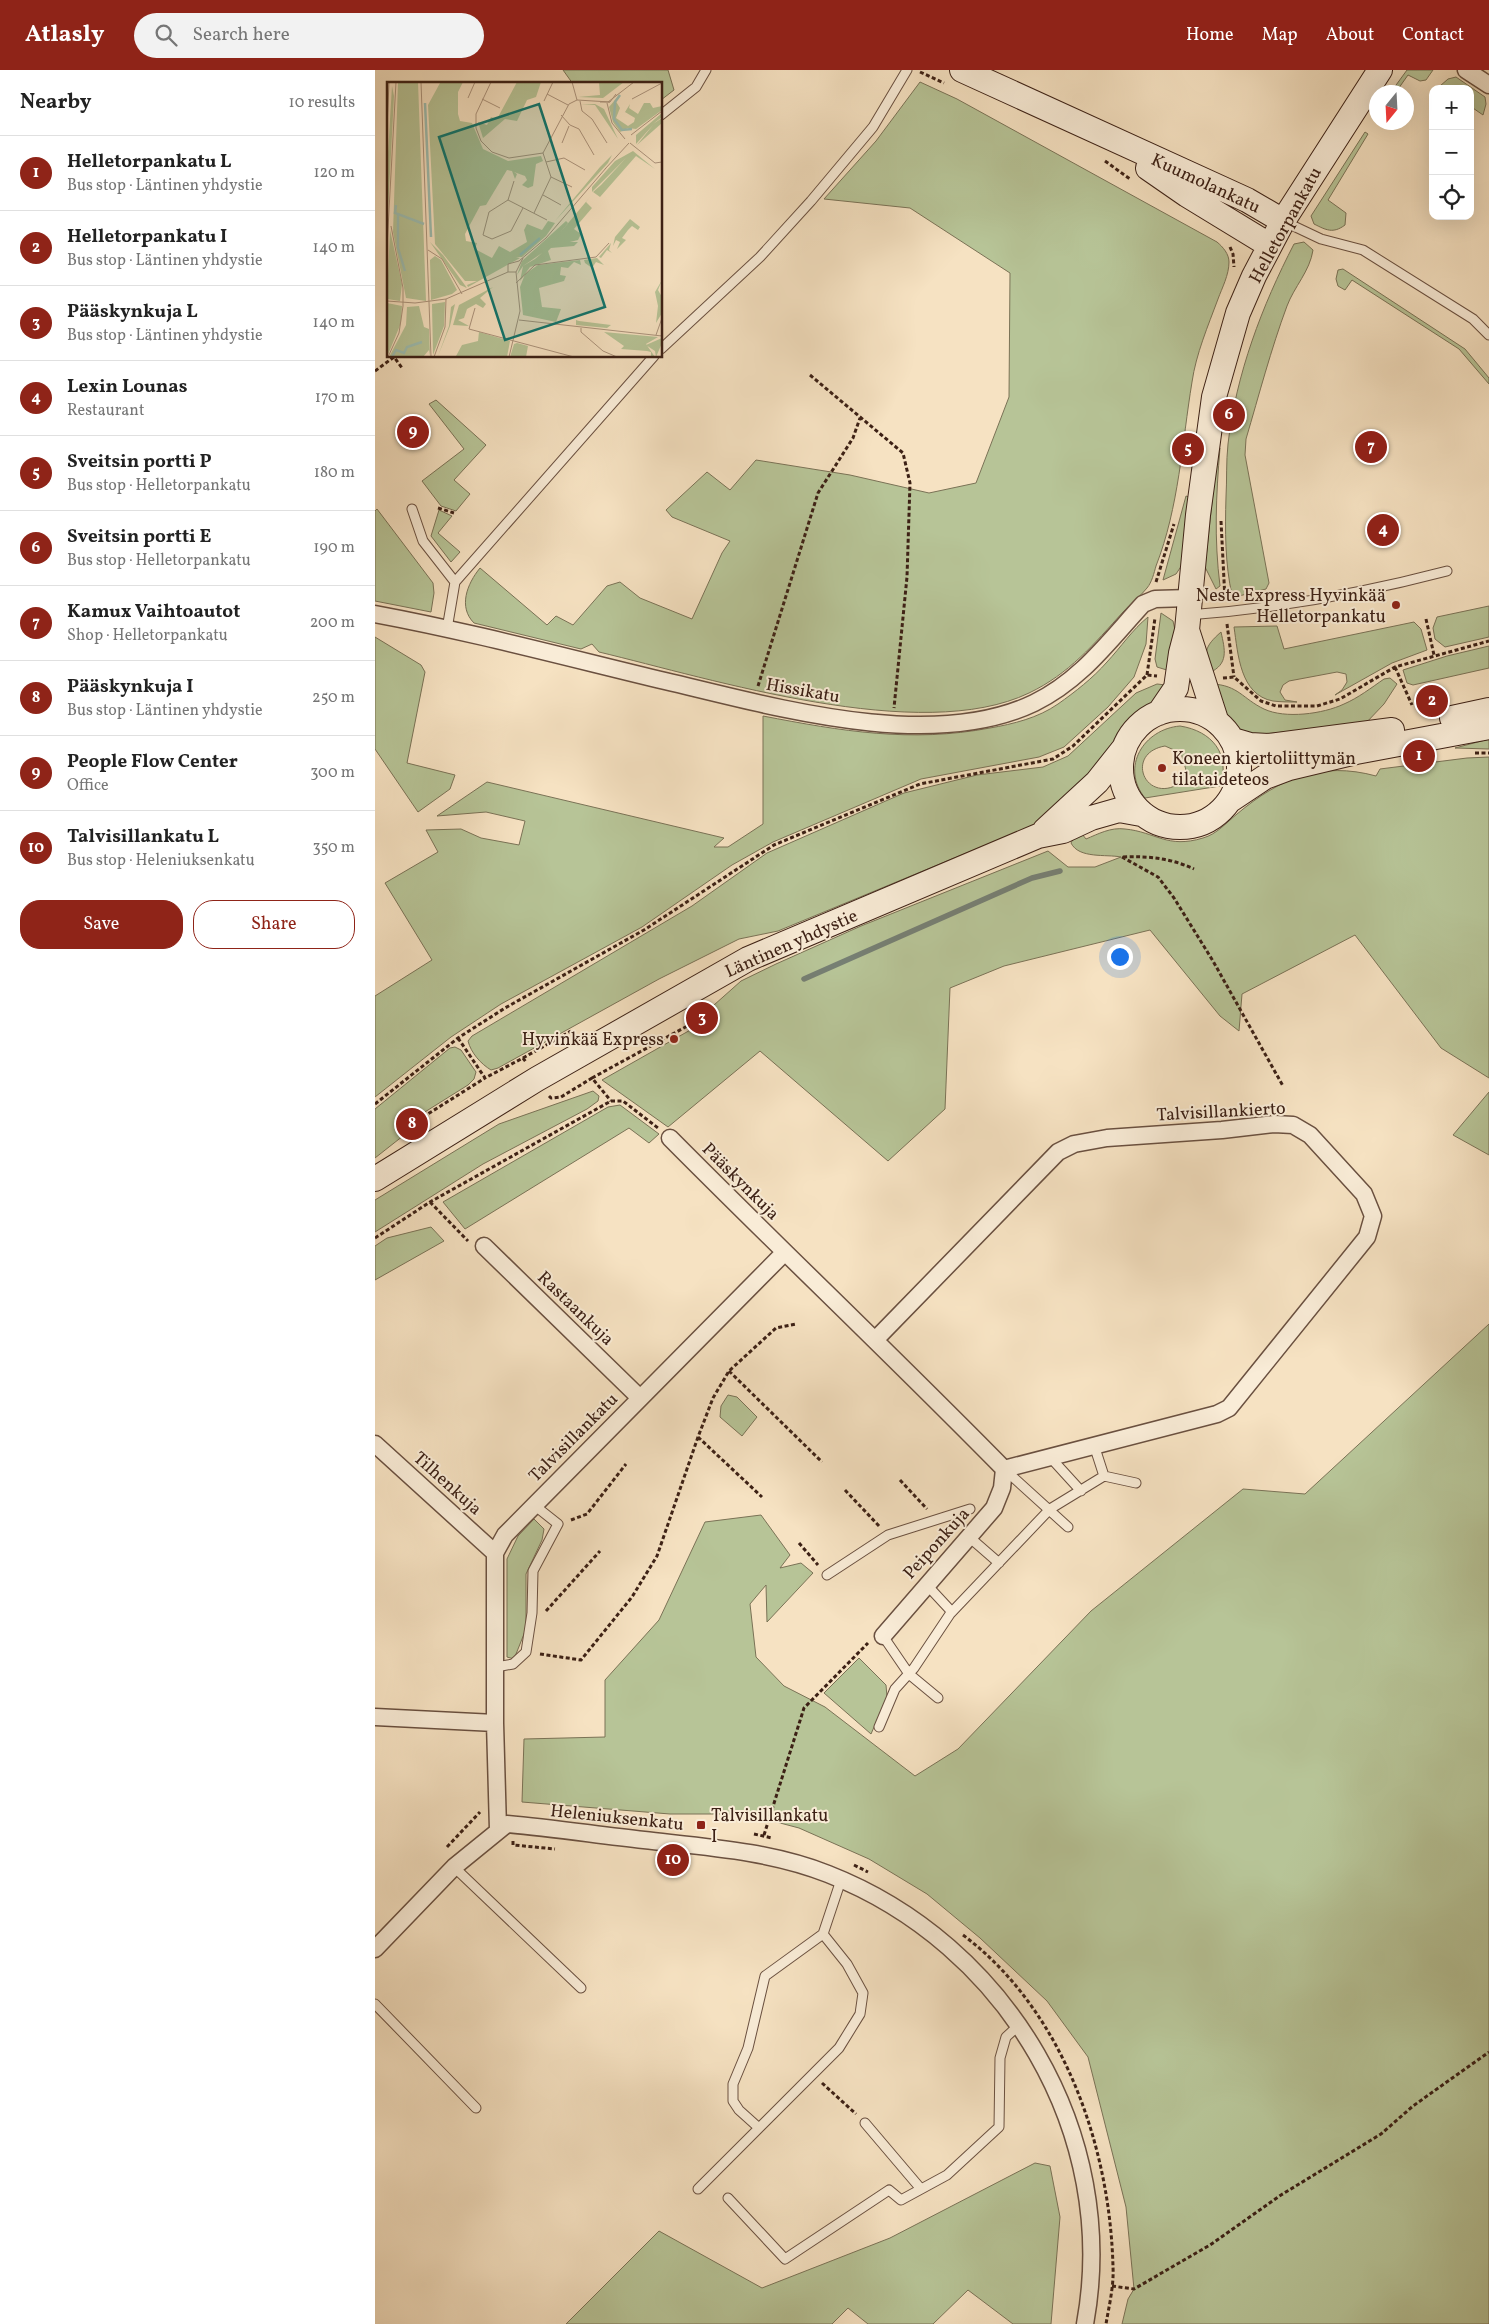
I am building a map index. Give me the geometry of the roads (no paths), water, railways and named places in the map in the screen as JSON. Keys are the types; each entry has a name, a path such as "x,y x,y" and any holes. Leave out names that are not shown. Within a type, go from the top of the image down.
{"main road":[{"name":"Helletorpankatu","path":"1159,713 1172,695 1177,678 1188,614 1214,397 1238,313 1269,245 1283,221 1380,70"},
{"name":"Kuumolankatu","path":"957,78 1101,146 1247,200 1283,221"},
{"name":"Kuumolankatu","path":"1101,146 1269,245"},
{"name":"Helletorpankatu","path":"1188,614 1202,679 1216,720"},
{"path":"1229,801 1236,786 1239,764 1233,740 1216,720 1203,713 1175,709 1159,713 1145,722 1125,747 1121,759 1122,782 1130,800 1141,814 1153,821 1170,826 1184,827 1210,819 1229,801 1265,777 1298,766 1489,727"},
{"path":"1233,740 1249,745 1268,746 1398,729 1489,710"},
{"name":"Läntinen yhdystie","path":"1037,836 1097,782 1125,747"},
{"name":"Läntinen yhdystie","path":"375,1179 537,1079 748,958 1037,836 1063,831 1091,818 1119,810 1141,814"}],"street":[{"path":"1466,70 1489,85"},
{"name":"Hissikatu","path":"375,614 447,629 753,701 819,714 913,725 975,720 1005,714 1033,704 1060,689 1086,668 1143,604 1155,599 1188,614"},
{"name":"Talvisillankierto","path":"875,1339 1058,1152 1074,1144 1107,1138 1222,1130 1274,1124 1293,1126 1310,1135 1364,1194 1373,1216 1371,1226 1363,1243 1229,1408 1217,1414 1004,1469"},
{"name":"Pääskynkuja","path":"670,1138 784,1253"},
{"name":"Rastaankuja","path":"484,1246 640,1398"},
{"path":"784,1253 875,1339 1004,1469"},
{"name":"Talvisillankatu","path":"495,1552 505,1535 784,1253"},
{"name":"Tilhenkuja","path":"375,1444 495,1552"},
{"name":"Peiponkuja","path":"883,1636 926,1584 994,1508 1002,1488 1004,1469"},
{"path":"375,1950 454,1867 498,1829 495,1723 495,1552"},
{"path":"375,1717 495,1723"},
{"name":"Heleniuksenkatu","path":"498,1829 507,1824 737,1850 798,1864 841,1880 907,1916 938,1938 975,1972 1019,2025 1047,2071 1057,2093 1077,2146 1084,2174 1092,2236 1092,2270 1085,2324"}],"lane":[{"path":"663,114 697,88 706,70"},
{"path":"663,347 760,257 811,201 873,127 907,70"},
{"name":"Kuumolankatu","path":"1283,221 1321,238 1363,250 1473,319 1489,335"},
{"path":"447,629 455,582 652,358"},
{"path":"412,509 423,541 455,582"},
{"path":"1188,614 1226,613 1299,602 1447,571"},
{"path":"1094,1445 1104,1476"},
{"path":"1050,1457 1081,1490"},
{"path":"1004,1469 1068,1527"},
{"path":"879,1727 895,1689 909,1674 952,1612 1050,1509 1104,1476 1137,1483"},
{"path":"496,1667 513,1664 526,1652 533,1570 558,1524 534,1505"},
{"path":"827,1575 888,1535 970,1509"},
{"path":"968,1536 999,1563"},
{"path":"926,1584 952,1612"},
{"path":"883,1636 909,1674 938,1698"},
{"path":"454,1867 581,1988"},
{"path":"759,2128 739,2110 733,2101 733,2084 748,2048 765,1976 823,1934 841,1880"},
{"path":"698,2189 839,2048 860,2014 863,1993 847,1964 823,1934"},
{"path":"375,2004 476,2108"},
{"path":"728,2198 785,2259 889,2190 901,2200 947,2175 999,2127 1000,2058 1006,2038 1019,2025"},
{"path":"865,2123 921,2189"}],"waterway":[{"path":"804,979 1032,878 1060,871"}],"place":[{"name":"Sveitsin portti E","path":"1229,415"},
{"name":"People Flow Center","path":"413,432"},
{"name":"Kamux Vaihtoautot","path":"1371,447"},
{"name":"Sveitsin portti P","path":"1188,449"},
{"name":"Lexin Lounas","path":"1383,530"},
{"name":"Neste Express Hyvinkää Helletorpankatu","path":"1396,605"},
{"name":"Helletorpankatu I","path":"1432,701"},
{"name":"Helletorpankatu L","path":"1419,756"},
{"name":"Koneen kiertoliittymän tilataideteos","path":"1162,768"},
{"name":"Pääskynkuja L","path":"702,1018"},
{"name":"Hyvinkää Express","path":"674,1039"},
{"name":"Pääskynkuja I","path":"412,1124"},
{"name":"Talvisillankatu I","path":"701,1825"},
{"name":"Talvisillankatu L","path":"673,1860"}]}
